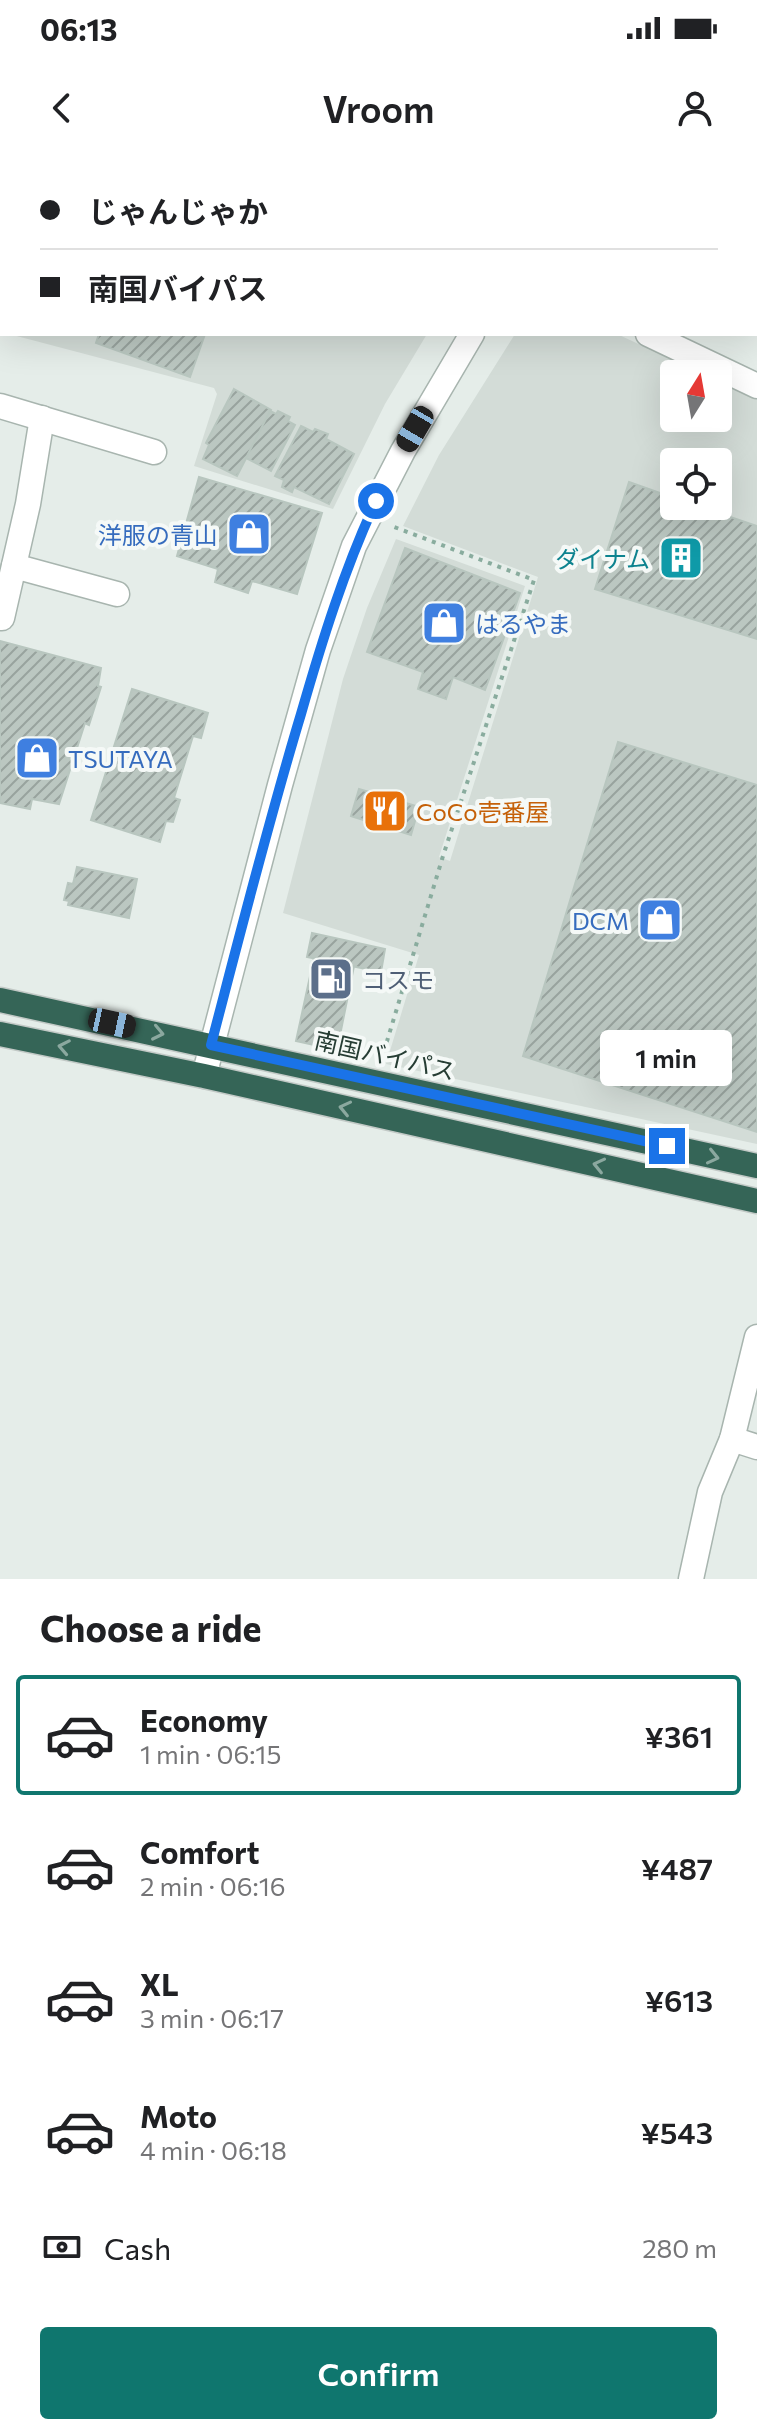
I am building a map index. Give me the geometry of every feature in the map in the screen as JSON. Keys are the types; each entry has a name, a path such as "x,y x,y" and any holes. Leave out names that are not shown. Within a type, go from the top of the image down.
{"highway":[{"name":"南国バイパス","path":"0,1000 757,1166"},
{"path":"0,1034 204,1076 757,1201"}],"street":[{"path":"204,1076 318,650 354,546 427,408 471,336"},
{"path":"652,336 757,386"},
{"path":"0,406 154,452"},
{"path":"0,618 28,504 42,418"},
{"path":"14,566 117,594"},
{"path":"691,1579 710,1492 732,1439 757,1337"},
{"path":"732,1439 757,1447"}],"path":[{"path":"368,517 534,580 443,856 375,1081"}],"shaded area":[{"path":"17,336 426,336 385,404 333,509 194,466 217,394 214,388"},
{"path":"514,336 621,336 673,360 660,360 660,432 732,432 732,387 757,399 757,1144 386,1064 419,955 283,913 343,679 367,608 396,539 525,586 439,857 450,861 538,577 403,526 439,455"}],"building":[{"path":"98,336 204,336 190,377 96,343"},
{"path":"234,389 271,410 237,476 203,459 209,445 206,443"},
{"path":"270,411 290,417 288,421 295,425 271,471 246,458"},
{"path":"301,426 328,434 326,439 354,454 329,504 294,487 292,492 282,487 284,480 275,476"},
{"name":"洋服の青山","path":"199,477 322,513 297,594 252,581 248,593 215,582 218,569 177,556"},
{"name":"ダイナム","path":"629,482 660,493 660,520 732,520 732,518 757,526 757,639 595,589"},
{"name":"はるやま","path":"405,548 520,593 485,690 453,677 446,699 418,689 423,672 367,652"},
{"name":"TSUTAYA","path":"0,641 101,668 98,686 101,687 89,725 85,723 59,804 32,799 30,809 0,803"},
{"path":"132,689 208,713 201,738 193,736 174,798 180,800 173,822 166,821 160,842 91,820"},
{"name":"DCM","path":"618,742 757,785 757,1132 523,1056"},
{"name":"CoCo壱番屋","path":"359,789 419,807 411,835 351,816"},
{"path":"77,867 137,879 129,918 68,905 69,901 64,900 68,883 73,884"},
{"path":"312,933 385,949 381,972 307,957"},
{"path":"314,958 354,966 337,1050 296,1041"}],"place":[{"name":"洋服の青山","path":"249,534"},
{"name":"ダイナム","path":"681,558"},
{"name":"はるやま","path":"444,623"},
{"name":"TSUTAYA","path":"37,758"},
{"name":"CoCo壱番屋","path":"385,811"},
{"name":"DCM","path":"660,920"},
{"name":"コスモ","path":"331,979"}],"route":[{"path":"376,501 354,546 318,650 211,1045 667,1146"}]}
